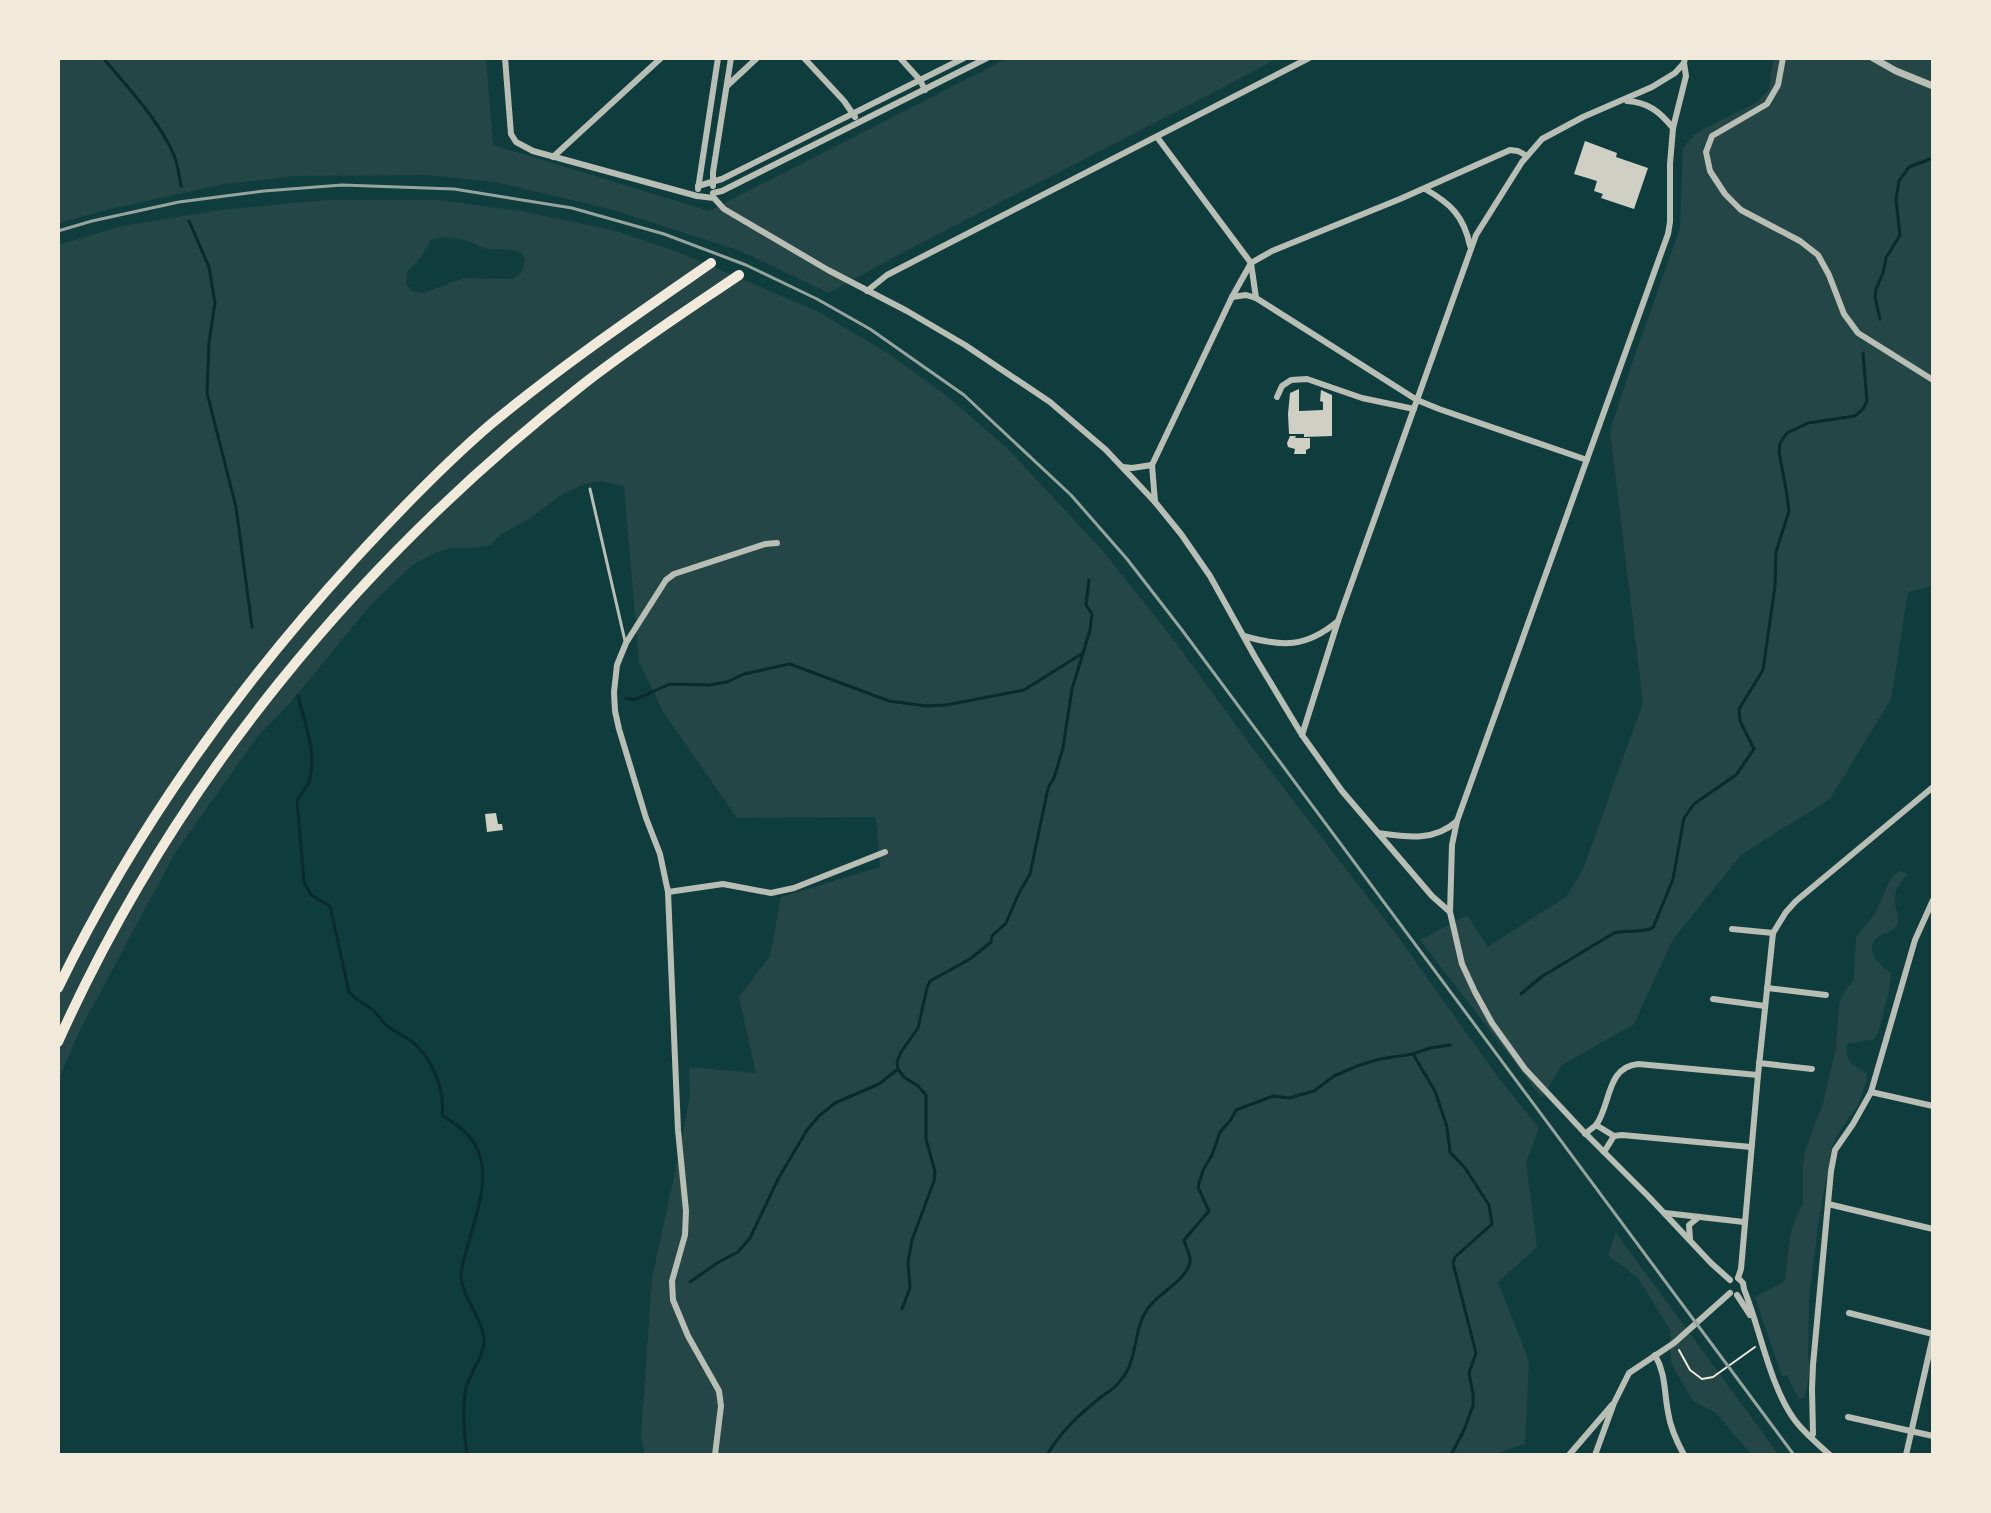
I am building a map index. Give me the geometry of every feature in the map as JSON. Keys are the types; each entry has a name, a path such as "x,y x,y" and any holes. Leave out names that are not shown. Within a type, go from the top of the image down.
{"highway":[{"path":"58,988 131,854 185,771 254,677 337,578 407,503 489,426 557,371 711,263"},
{"path":"58,1042 103,950 178,822 272,690 355,593 517,439 652,333 739,275"}],"street":[{"path":"553,157 661,58"},
{"path":"693,195 698,186 718,58"},
{"path":"731,58 713,172 713,196 724,209 965,345 1050,402 1123,467 1181,534 1210,576 1302,735 1342,791 1432,896 1450,912"},
{"path":"728,85 757,58"},
{"path":"804,58 844,101 858,123"},
{"path":"698,186 713,183 964,58"},
{"path":"507,59 511,134 526,148 693,195 713,196 987,58"},
{"path":"867,291 887,275 1309,58"},
{"path":"1783,58 1778,85 1767,104 1712,136 1706,152 1710,171 1725,194 1741,210 1800,241 1818,255 1844,314 1858,333 1933,380"},
{"path":"1873,58 1888,68 1933,86"},
{"path":"902,59 925,90"},
{"path":"1302,735 1338,621 1471,248 1489,213 1542,139 1664,81 1684,61"},
{"path":"1684,61 1686,76 1673,128 1668,234 1457,821 1452,845 1450,912 1462,964 1475,992 1492,1023 1525,1069 1730,1280"},
{"path":"1623,100 1651,106 1673,128"},
{"path":"1157,137 1251,263 1256,298"},
{"path":"1155,502 1152,465 1251,263 1272,251 1425,189 1510,150 1527,156"},
{"path":"1425,189 1452,207 1467,233 1471,248"},
{"path":"1232,297 1246,295 1256,298 1417,400 1587,460"},
{"path":"1277,397 1282,386 1291,380 1307,379 1362,398 1414,409"},
{"path":"1123,467 1152,465"},
{"path":"715,1455 721,1406 719,1391 688,1336 672,1291 685,1235 686,1211 678,1130 668,892 660,854 646,818 615,711 614,692 617,665 626,643 666,580 674,574 765,544 777,543"},
{"path":"1243,635 1271,643 1293,643 1325,631 1338,621"},
{"path":"1288,712 1300,715 1310,707"},
{"path":"1738,1278 1773,933 1796,901 1933,787"},
{"path":"1378,833 1417,837 1448,829 1457,821"},
{"path":"668,892 723,884 771,893 794,888 885,852"},
{"path":"1811,1437 1813,1365 1835,1150 1871,1092 1915,940 1933,900"},
{"path":"1732,929 1773,933"},
{"path":"1767,988 1826,995"},
{"path":"1713,999 1765,1006"},
{"path":"1759,1063 1812,1069"},
{"path":"1585,1134 1596,1125 1615,1078 1628,1065 1758,1075"},
{"path":"1871,1092 1933,1106"},
{"path":"1596,1125 1614,1136 1751,1147"},
{"path":"1604,1152 1614,1136"},
{"path":"1828,1204 1933,1229"},
{"path":"1664,1212 1744,1222"},
{"path":"1690,1239 1689,1225 1699,1217"},
{"path":"1738,1278 1730,1280 1727,1286 1755,1321"},
{"path":"1738,1278 1743,1283 1786,1407 1798,1424 1830,1455"},
{"path":"1595,1455 1629,1373 1676,1342 1715,1307 1744,1289"},
{"path":"1849,1313 1933,1335 1906,1455"},
{"path":"1655,1355 1665,1378 1671,1425 1684,1455"},
{"path":"1569,1455 1614,1403"},
{"path":"1848,1417 1933,1436"}],"lane":[{"path":"590,489 626,643"}],"path":[{"path":"1676,1342 1685,1362 1702,1379 1713,1377 1747,1353"}],"shaded area":[{"path":"58,58 486,58 493,145 709,211 1008,58 1277,58 829,293 738,250 610,209 495,182 427,175 297,176 224,184 58,223"},
{"path":"1773,58 1933,58 1933,586 1908,592 1891,699 1830,799 1742,854 1673,939 1634,1024 1562,1065 1542,1098 1420,940 1467,915 1488,947 1567,896 1583,869 1643,703 1610,431 1680,228 1683,148 1696,133 1757,102 1769,89"},
{"path":"327,200 439,200 520,211 613,230 678,252 817,311 889,354 947,396 1007,448 1103,551 1170,635 1396,934 1497,1076 1539,1128 1526,1162 1537,1247 1498,1282 1529,1361 1525,1444 1492,1455 645,1455 641,1436 652,1278 683,1135 690,1094 689,1067 756,1073 739,997 770,956 781,897 880,867 876,817 737,818 664,713 639,662 624,486 601,481 584,484 561,495 529,519 501,534 490,545 450,548 435,553 412,565 369,607 290,703 257,737 175,853 79,1032 58,1081 58,245 123,226 220,210","holes":["446,237 489,249 517,251 522,254 524,265 512,279 464,278 423,293 412,291 406,283 407,272 431,240"]},
{"path":"1901,871 1907,874 1895,894 1897,926 1878,937 1872,947 1878,962 1891,973 1878,1033 1874,1039 1847,1044 1849,1059 1867,1073 1867,1080 1858,1105 1832,1147 1809,1299 1810,1370 1805,1397 1799,1399 1787,1375 1782,1376 1755,1297 1785,1281 1790,1236 1803,1203 1805,1151 1823,1103 1836,1048 1841,997 1854,979 1856,937 1875,914 1890,880"},
{"path":"1616,1233 1779,1455 1752,1455 1716,1413 1693,1401 1671,1363 1670,1330 1638,1278 1608,1255"}],"building":[{"path":"1585,141 1617,153 1616,157 1648,168 1634,209 1601,198 1603,194 1594,191 1597,181 1574,174"},
{"path":"1299,389 1299,411 1323,410 1321,390 1332,395 1332,436 1289,434 1290,393"},
{"path":"1290,436 1310,438 1310,448 1306,454 1294,454 1295,449 1288,447 1287,443"},
{"path":"496,813 503,830 487,832 485,814"}],"waterway":[{"path":"103,58 142,105 168,143 181,186"},
{"path":"1880,319 1876,289 1886,258 1900,235 1896,200 1899,181 1909,167 1933,158"},
{"path":"189,221 209,267 215,303 209,342 207,393 236,507 252,627"},
{"path":"1521,994 1541,977 1614,933 1653,928 1673,879 1684,818 1694,804 1736,775 1754,749 1740,721 1739,709 1763,670 1775,586 1776,552 1789,511 1780,443 1787,433 1808,423 1855,416 1863,409 1867,401 1863,353"},
{"path":"626,698 634,700 670,684 727,682 744,674 790,664 889,701 926,706 1024,690 1083,653 1092,614 1086,605 1089,580"},
{"path":"902,1309 910,1288 908,1262 912,1240 935,1172 926,1139 926,1095 904,1077 897,1062 918,1028 930,981 970,959 991,942 992,936 1006,923 1030,874 1047,793 1063,748 1072,689 1083,653"},
{"path":"298,696 312,758 307,787 297,800 304,882 311,895 330,906 349,992 423,1053 440,1088 442,1115 471,1139 482,1166 480,1202 461,1274 465,1292 481,1326 484,1343 465,1396 467,1455"},
{"path":"1047,1455 1071,1424 1120,1381 1130,1364 1144,1315 1188,1268 1190,1257 1184,1240 1209,1211 1198,1187 1203,1170 1220,1132 1236,1110 1273,1096 1289,1098 1314,1091 1334,1076 1380,1059 1450,1045"},
{"path":"1413,1054 1435,1091 1447,1127 1450,1152 1465,1168 1489,1205 1492,1224 1455,1257 1453,1263 1476,1353 1469,1373 1473,1406 1451,1455"},
{"path":"690,1282 738,1252 750,1238 778,1179 807,1130 819,1116 835,1103 879,1084 898,1069"}],"railway":[{"path":"58,231 179,202 342,185 454,189 572,208 664,234 746,265 870,329 964,395 1071,495 1127,559 1794,1455"}]}
